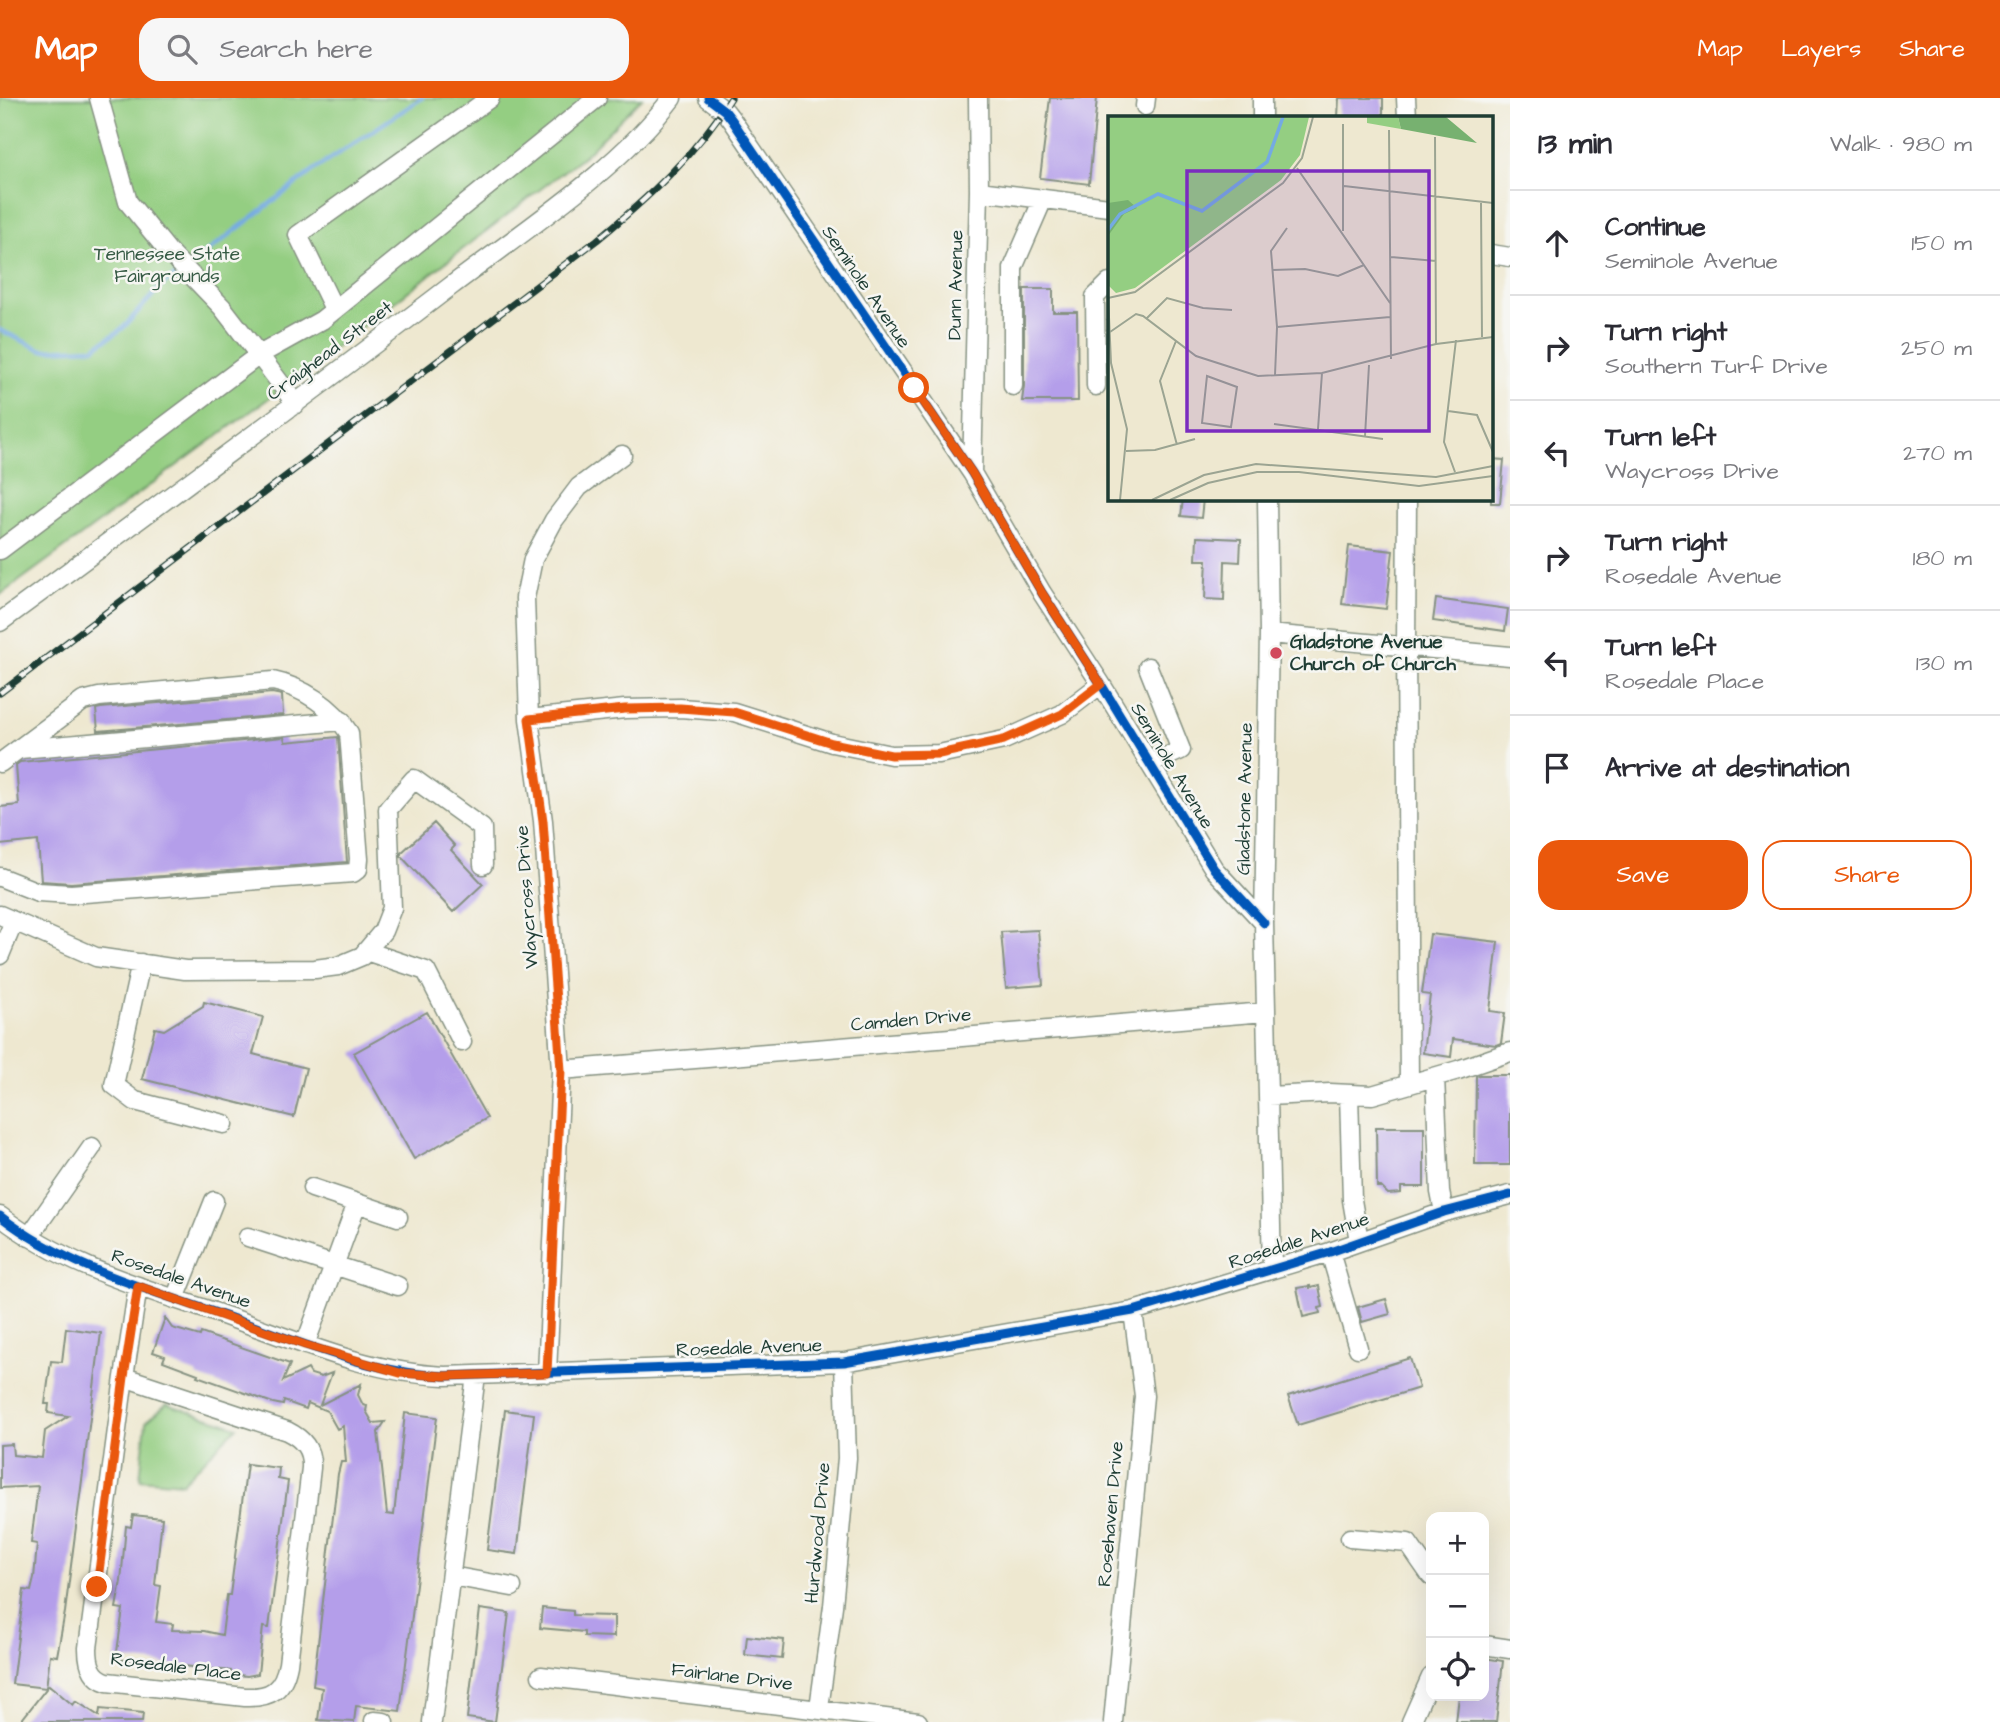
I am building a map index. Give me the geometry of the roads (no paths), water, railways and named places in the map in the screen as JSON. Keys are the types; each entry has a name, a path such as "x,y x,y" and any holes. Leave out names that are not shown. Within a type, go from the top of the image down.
{"street":[{"path":"99,98 128,202 168,251 222,307 296,404"},
{"path":"334,309 298,235 491,98"},
{"path":"0,550 259,355 323,320 597,98"},
{"name":"Craighead Street","path":"0,622 296,404 599,173 659,115 672,98"},
{"name":"Seminole Avenue","path":"708,98 732,120 972,473 1042,593 1101,684 1213,869 1264,923"},
{"name":"Dunn Avenue","path":"972,473 979,191 978,98"},
{"path":"1262,98 1262,116"},
{"path":"1406,98 1407,116"},
{"path":"979,191 1108,207"},
{"path":"1013,386 1013,268 1043,198"},
{"path":"1492,254 1510,257"},
{"path":"1096,386 1095,296 1108,284"},
{"name":"Waycross Drive","path":"547,1373 561,1070 543,821 529,719 525,598 533,559 554,520 579,487 622,455"},
{"name":"Gladstone Avenue","path":"1268,500 1269,634 1264,923 1272,1269"},
{"path":"1408,500 1406,647 1409,1084"},
{"path":"1269,634 1510,656"},
{"path":"1148,667 1181,750 1150,764"},
{"path":"0,762 83,701 99,696 273,681 289,684 319,702 342,721 349,733 359,859 358,869 352,873 71,894 38,892 0,877"},
{"path":"529,719 625,709 680,708 734,712 832,743 891,755 939,754 1004,740 1062,714 1101,684"},
{"path":"20,749 342,721"},
{"path":"0,955 7,918 96,957 185,970 315,969 338,966 362,956 383,931 392,908 388,809 414,779 482,828 484,864"},
{"path":"366,951 426,971 463,1042"},
{"path":"141,963 114,1084 135,1101 224,1124"},
{"name":"Camden Drive","path":"561,1070 1265,1012"},
{"path":"1268,1096 1372,1095 1510,1052"},
{"path":"1435,1077 1440,1192 1444,1212"},
{"path":"1349,1094 1352,1200 1359,1241"},
{"path":"29,1237 92,1147"},
{"path":"312,1188 398,1217"},
{"name":"Rosedale Avenue","path":"0,1216 55,1253 87,1268 305,1345 400,1373 476,1375 844,1362 1133,1311 1330,1252 1444,1212 1510,1195"},
{"path":"175,1299 214,1201"},
{"path":"305,1345 357,1203"},
{"path":"248,1237 398,1286"},
{"path":"1330,1252 1358,1348"},
{"name":"Rosedale Place","path":"124,1377 287,1431 308,1448 311,1468 288,1664 282,1683 271,1693 260,1697 245,1697 107,1682 100,1680 92,1669 88,1648 124,1377 138,1286"},
{"name":"Rosehaven Drive","path":"1112,1722 1143,1396 1133,1311"},
{"name":"Hurdwood Drive","path":"819,1708 833,1606 847,1458 844,1362"},
{"path":"432,1722 476,1375"},
{"path":"1350,1538 1408,1543 1430,1575"},
{"path":"451,1576 512,1587"},
{"path":"1489,1646 1510,1648"},
{"name":"Fairlane Drive","path":"541,1676 918,1722"},
{"path":"1411,1722 1426,1688"}],"waterway":[{"path":"189,266 314,170 422,98"},
{"path":"0,330 42,350 94,348 123,328 160,287 182,271"}],"railway":[{"path":"0,693 597,240 635,208 687,156 731,98"}],"place":[{"name":"Gladstone Avenue Church of Church","path":"1276,653"}],"park label":[{"name":"Tennessee State Fairgrounds","path":"167,265"}]}
